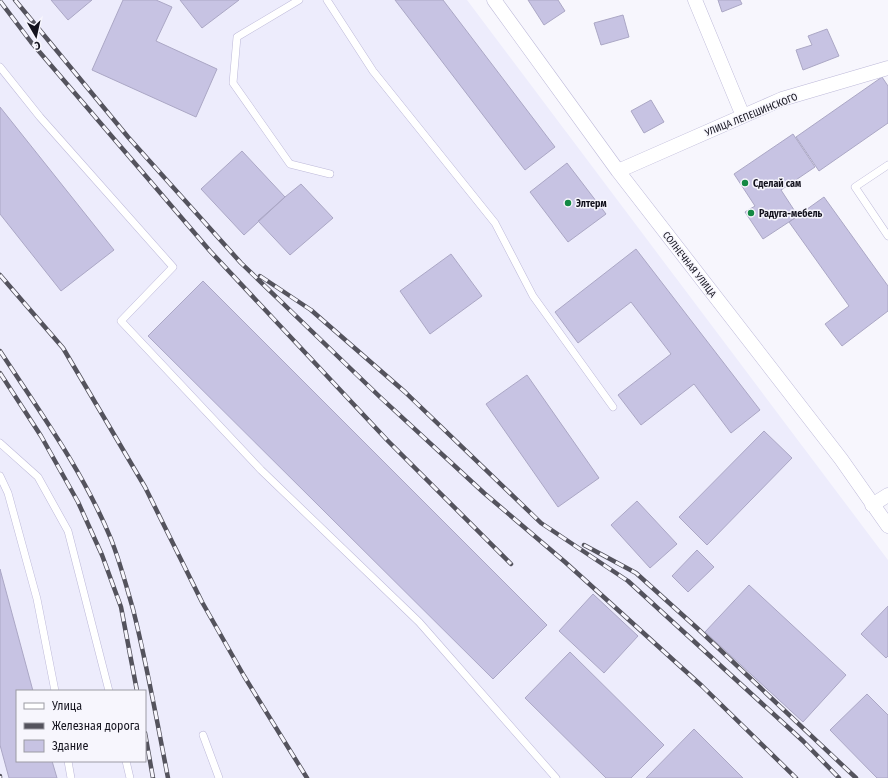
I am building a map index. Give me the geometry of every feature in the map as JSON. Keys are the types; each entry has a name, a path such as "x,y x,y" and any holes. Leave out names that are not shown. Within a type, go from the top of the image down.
{"street":[{"name":"СОЛНЕЧНАЯ УЛИЦА","path":"494,0 618,171 841,459 888,526"},
{"path":"695,0 743,116"},
{"name":"УЛИЦА ЛЕПЕШИНСКОГО","path":"618,171 782,100 888,68"},
{"path":"872,505 888,495"}],"lane":[{"path":"299,0 237,37 233,83 290,164 330,174"},
{"path":"327,0 373,71 495,223 534,296 613,407"},
{"path":"0,67 40,117 173,267 121,321 261,470 419,622 556,778"},
{"path":"888,165 855,187 888,236"},
{"path":"0,443 38,477 68,531 108,690"},
{"path":"0,476 8,494 37,599 55,690"},
{"path":"203,735 219,778"},
{"path":"68,762 71,778"},
{"path":"126,762 130,778"}],"shaded area":[{"path":"0,0 467,0 888,560 888,778 0,778"}],"building":[{"path":"51,0 92,0 68,20"},
{"path":"123,0 156,0 172,7 156,41 217,69 196,117 92,70"},
{"path":"180,0 239,0 202,28"},
{"path":"395,0 443,0 555,147 525,170"},
{"path":"528,0 558,0 565,11 544,25"},
{"path":"718,0 740,0 742,4 722,12"},
{"path":"623,15 629,37 601,45 594,23"},
{"path":"827,29 839,56 803,70 796,50 812,45 808,36"},
{"path":"882,77 888,86 888,123 819,171 796,137"},
{"path":"651,100 664,122 644,133 631,111"},
{"path":"0,107 114,250 61,291 0,214"},
{"path":"793,134 815,167 781,190 798,216 763,239 745,212 755,206 734,174"},
{"path":"242,151 285,197 244,235 201,189"},
{"name":"Элтерм","path":"567,163 606,214 568,242 530,192"},
{"path":"301,184 333,218 290,255 258,221"},
{"path":"824,197 888,286 888,311 842,346 825,324 849,306 789,222"},
{"path":"636,249 760,410 731,433 694,384 641,425 618,395 671,354 631,302 578,343 555,312"},
{"path":"451,254 482,296 430,334 400,291"},
{"path":"203,281 547,625 493,679 148,336"},
{"path":"527,375 599,478 558,507 486,404"},
{"path":"764,431 792,458 707,545 679,517"},
{"path":"637,501 677,544 650,568 611,525"},
{"path":"697,550 714,567 688,592 672,576"},
{"path":"0,569 33,690 16,690 16,762 52,762 57,778 9,778 0,745"},
{"path":"749,585 846,675 803,722 705,632"},
{"path":"593,594 638,636 604,673 559,631"},
{"path":"888,606 888,656 886,658 861,634"},
{"path":"570,652 664,745 631,778 606,778 525,698"},
{"path":"867,694 888,715 888,778 877,778 830,730"},
{"path":"694,729 743,778 646,778"}],"railway":[{"path":"15,0 128,137 241,263 380,397 484,493 565,562 702,686 796,778"},
{"path":"0,1 31,42 210,251 387,440 511,564"},
{"path":"0,275 63,348 145,487 202,602 244,676 307,778"},
{"path":"260,276 311,310 405,392 541,523 628,581 803,741 839,778"},
{"path":"0,351 60,442 100,514 111,539 133,609 152,693 168,778"},
{"path":"0,373 41,436 78,502 102,555 121,607 137,690"},
{"path":"584,545 636,573 697,628 856,778"},
{"path":"146,739 153,778"}],"place":[{"name":"Сделай сам","path":"745,183"},
{"name":"Элтерм","path":"568,203"},
{"name":"Радуга-мебель","path":"751,213"}]}
